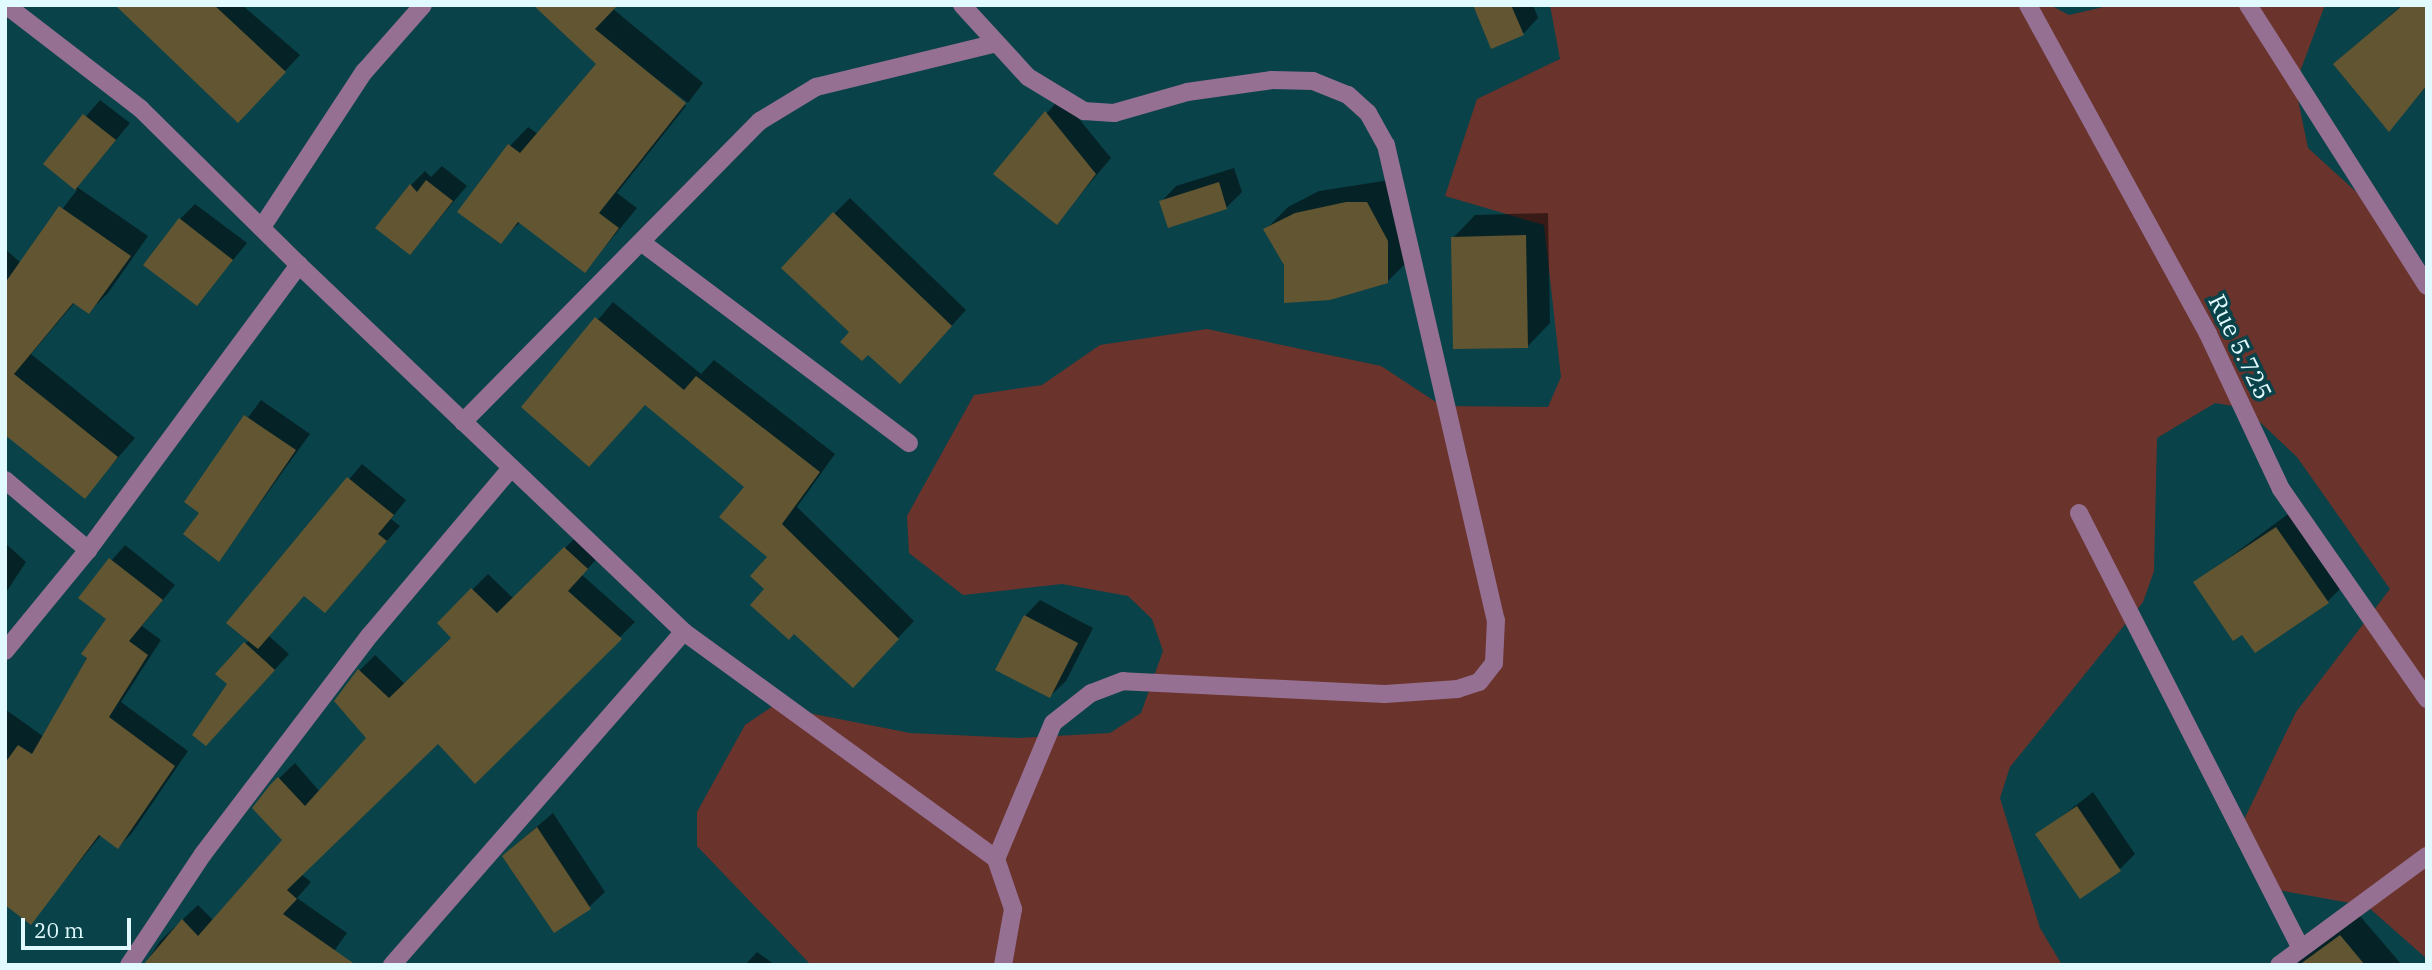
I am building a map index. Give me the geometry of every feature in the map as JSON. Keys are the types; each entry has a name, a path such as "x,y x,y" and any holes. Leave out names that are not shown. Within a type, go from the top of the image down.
{"street":[{"path":"262,228 364,72 423,5"},
{"path":"961,5 992,44 1056,99 1084,111 1114,113 1187,92 1272,80 1313,81 1348,95 1368,113 1386,145 1496,620 1497,645 1494,663 1479,681 1458,689 1385,694 1124,681 1091,694 1053,723 996,859"},
{"name":"Rue 5.725","path":"2028,5 2208,334 2281,489 2427,699"},
{"path":"2248,5 2427,286"},
{"path":"19,9 141,109 299,265 684,632 996,859 1013,909 1003,965"},
{"path":"463,422 760,121 816,87 992,44"},
{"path":"640,242 909,443"},
{"path":"5,650 88,550 299,265"},
{"path":"129,965 203,855 370,635 511,468"},
{"path":"5,480 88,550"},
{"path":"2080,513 2301,948"},
{"path":"392,965 684,632"},
{"path":"2279,965 2427,856"}],"shaded area":[{"path":"1550,5 2050,5 2069,15 2112,5 2325,5 2295,85 2308,148 2385,218 2427,273 2427,959 2367,906 2272,889 2238,832 2296,712 2390,589 2297,457 2245,408 2215,403 2157,438 2154,571 2143,602 2010,767 2000,798 2040,928 2062,965 811,965 697,846 697,812 745,725 773,706 910,733 1018,738 1110,733 1141,713 1163,651 1152,619 1128,596 1062,584 963,595 909,553 907,516 974,395 1042,385 1100,345 1207,329 1381,366 1442,406 1548,407 1561,377 1544,225 1445,196 1477,99 1560,59"}],"building":[{"path":"115,5 214,5 286,72 238,123"},
{"path":"533,5 618,5 595,29 686,103 599,213 619,228 585,273 518,222 501,244 457,212 508,144 520,153 596,64"},
{"path":"1473,5 1511,5 1524,35 1491,49"},
{"path":"2403,5 2427,5 2427,85 2389,132 2333,64"},
{"path":"1045,111 1096,174 1057,225 993,174"},
{"path":"83,114 116,140 75,190 43,164"},
{"path":"426,180 453,201 410,255 375,228 410,184 417,192"},
{"path":"1219,182 1227,209 1168,228 1159,201"},
{"path":"1346,202 1367,202 1388,241 1388,283 1330,300 1284,303 1284,265 1263,229 1295,213"},
{"path":"59,206 131,256 89,314 73,303 14,374 118,457 85,499 5,435 5,283"},
{"path":"833,212 952,326 900,384 868,355 862,361 840,342 849,332 781,268"},
{"path":"179,218 233,260 197,306 143,265"},
{"path":"1526,235 1528,348 1453,349 1451,237"},
{"path":"595,317 684,390 696,376 820,472 782,524 899,639 853,688 794,634 789,640 750,605 764,589 750,576 767,557 719,517 744,487 645,405 589,467 521,407"},
{"path":"244,415 296,450 219,562 183,534 199,513 184,502"},
{"path":"347,477 394,515 378,534 387,541 325,613 304,596 258,649 226,623"},
{"path":"2276,527 2329,603 2255,653 2242,635 2233,641 2193,582"},
{"path":"564,547 588,569 568,591 622,639 475,784 438,744 287,890 297,899 283,914 356,965 143,965 182,919 198,936 282,840 252,808 270,785 278,777 305,806 366,738 334,701 358,669 389,698 451,638 437,623 471,588 497,613"},
{"path":"109,558 163,600 129,641 148,655 109,717 175,766 118,849 99,835 31,925 5,905 5,763 18,745 32,754 87,658 81,654 106,619 78,598"},
{"path":"1024,615 1078,643 1050,698 995,670"},
{"path":"244,642 275,670 206,746 192,735 227,684 215,674"},
{"path":"2077,806 2121,871 2080,899 2035,834"},
{"path":"537,827 591,909 554,933 502,856"},
{"path":"2340,935 2365,965 2299,965"}]}
